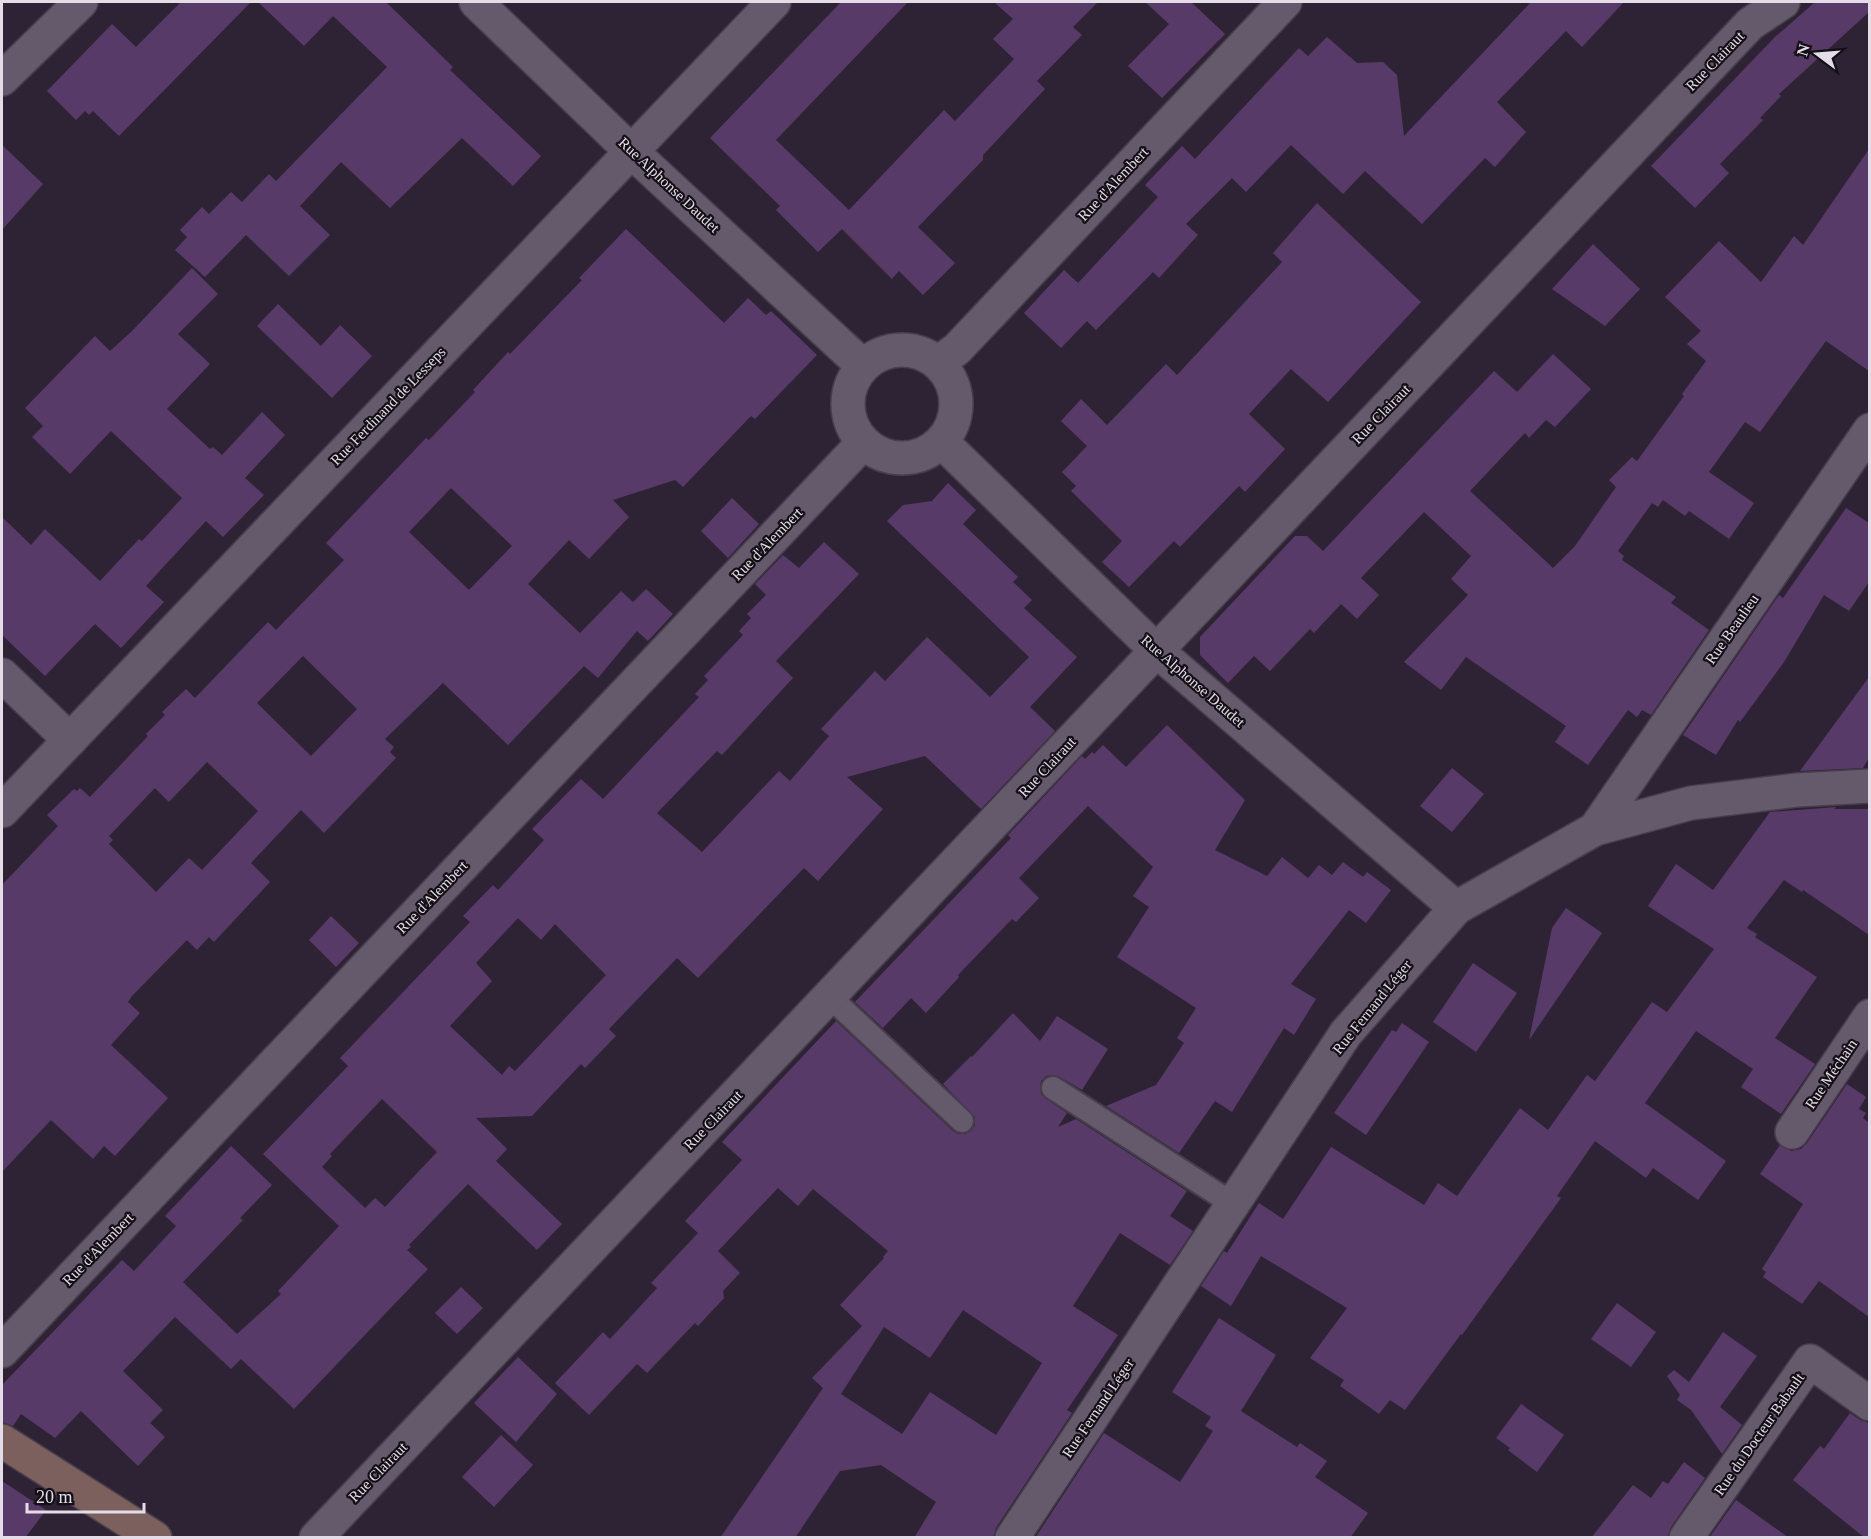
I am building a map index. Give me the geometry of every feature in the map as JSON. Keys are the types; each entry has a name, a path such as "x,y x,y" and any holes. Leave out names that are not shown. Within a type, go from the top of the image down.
{"street":[{"path":"2,79 81,2"},
{"name":"Rue Alphonse Daudet","path":"476,2 631,151 863,366"},
{"name":"Rue Ferdinand de Lesseps","path":"2,811 774,2"},
{"name":"Rue d'Alembert","path":"938,363 965,340 1285,2"},
{"name":"Rue Clairaut","path":"316,1538 1750,24 1783,2"},
{"path":"899,350 921,353 938,363 950,378 957,401 952,424 942,442 923,454 904,459 880,454 863,443 851,424 848,406 851,384 863,366 882,354 899,350"},
{"name":"Rue Beaulieu","path":"1595,829 1869,430"},
{"name":"Rue Alphonse Daudet","path":"942,442 1156,650 1456,908"},
{"name":"Rue d'Alembert","path":"2,1351 863,443"},
{"path":"2,675 70,740"},
{"name":"Rue Fernand Léger","path":"1012,1538 1346,1033 1456,908 1595,829 1691,803 1797,790 1869,786"},
{"name":"Rue Méchain","path":"1792,1132 1869,1016"},
{"name":"Rue du Docteur Babault","path":"1686,1538 1809,1361 1869,1404"},
{"path":"2,1441 155,1538"}],"lane":[{"path":"830,997 962,1121"},
{"path":"1053,1088 1233,1204"}],"building":[{"path":"181,2 251,2 119,136 93,111 89,115 85,111 76,120 47,91 112,24 136,47"},
{"path":"258,2 386,2 453,67 450,70 541,156 513,186 462,138 390,208 341,162 300,206 330,235 289,276 246,235 205,277 175,250 187,237 180,230 202,207 209,214 231,192 242,202 269,174 276,181 387,67 333,16 304,46"},
{"path":"841,2 908,2 776,140 849,210 944,110 955,121 1014,59 993,39 1013,19 994,2 1098,2 1073,27 1082,35 1037,81 1045,89 983,155 983,160 918,227 955,263 923,295 899,271 892,279 842,229 818,252 776,210 780,206 710,138"},
{"path":"1145,2 1191,2 1225,34 1162,98 1128,66 1169,24"},
{"path":"1531,2 1624,2 1582,47 1566,31 1497,102 1526,132 1495,167 1485,158 1422,224 1365,171 1343,194 1291,145 1246,192 1232,178 1186,224 1198,235 1159,278 1153,272 1096,330 1087,321 1061,348 1024,313 1064,270 1078,283 1158,197 1145,185 1182,146 1195,159 1299,48 1308,56 1327,37 1357,63 1383,62 1397,75 1404,136"},
{"path":"1815,2 1869,2 1869,12 1779,94 1781,96 1760,118 1763,120 1720,164 1729,173 1695,208 1651,166 1775,37"},
{"path":"2,145 43,184 2,230"},
{"path":"1869,149 1869,371 1826,341 1760,432 1745,422 1709,472 1754,503 1729,539 1689,511 1685,516 1663,500 1658,507 1652,503 1618,551 1624,556 1622,560 1676,597 1671,603 1709,630 1651,715 1642,710 1637,717 1628,710 1588,765 1555,742 1566,726 1466,657 1441,690 1404,662 1468,595 1451,579 1471,556 1424,512 1361,578 1379,595 1357,619 1341,604 1314,633 1310,629 1270,671 1254,656 1228,683 1200,655 1200,637 1295,536 1307,536 1323,551 1494,371 1517,392 1553,354 1591,389 1555,427 1546,420 1529,438 1525,433 1470,491 1553,568 1575,546 1616,487 1609,480 1632,457 1637,461 1706,361 1687,344 1701,331 1665,297 1719,241 1761,282 1794,236 1803,245"},
{"path":"1317,203 1421,302 1328,402 1291,369 1249,414 1285,449 1245,492 1239,486 1180,547 1174,541 1129,587 1102,562 1122,541 1071,491 1076,486 1062,472 1087,446 1061,421 1081,399 1107,425 1166,364 1177,375 1282,262 1273,253"},
{"path":"626,229 724,323 748,298 766,315 771,311 817,355 755,419 751,416 683,487 675,480 613,500 629,517 589,559 569,540 528,584 580,633 621,591 633,602 646,589 673,614 648,641 637,631 598,678 584,666 508,745 443,683 385,739 394,747 390,752 396,758 324,833 301,810 251,863 270,882 214,942 209,937 197,950 187,940 128,1002 140,1013 111,1045 168,1098 115,1156 104,1146 93,1159 51,1120 2,1172 2,885 58,826 47,815 74,789 77,791 80,788 90,797 148,736 146,734 165,715 162,712 186,689 195,698 268,622 276,630 344,560 326,543 426,438 429,440 475,392 473,390 508,352 510,354 582,280 579,278","holes":["451,488 512,546 469,590 409,532","303,656 357,709 311,756 257,703","207,762 258,811 202,870 189,858 156,892 109,844 113,840 109,836 155,788 169,802"]},
{"path":"1593,244 1640,289 1605,326 1552,289"},
{"path":"192,268 218,294 178,334 210,364 167,409 210,449 213,447 222,455 262,412 285,435 245,478 264,495 223,537 206,521 146,586 164,602 121,648 95,624 45,676 2,635 2,517 31,545 45,529 100,581 182,498 111,431 70,474 32,437 43,426 25,408 95,336 110,351"},
{"path":"278,304 321,346 340,325 372,356 332,398 257,326"},
{"path":"948,483 976,510 963,524 1018,577 1013,582 1032,600 1024,608 1077,657 1030,707 1055,731 981,809 925,756 847,777 883,809 818,881 804,868 698,978 677,958 609,1029 616,1036 585,1068 581,1064 532,1116 476,1118 507,1149 496,1161 562,1224 537,1250 468,1184 409,1245 411,1247 407,1250 428,1269 294,1409 241,1359 231,1369 175,1317 123,1371 163,1410 150,1423 165,1437 138,1466 81,1411 55,1438 21,1414 13,1426 2,1422 2,1385 122,1260 134,1271 176,1226 165,1216 231,1146 272,1185 240,1218 243,1220 183,1282 237,1334 281,1294 278,1291 339,1226 263,1154 348,1066 340,1058 470,922 463,916 493,885 498,890 544,840 532,829 581,779 603,799 699,697 695,694 708,680 704,676 743,635 739,631 751,618 747,614 766,595 755,584 783,555 799,568 824,542 859,574 776,661 793,678 722,755 717,751 657,813 702,852 779,771 790,781 829,736 821,729 875,671 885,681 927,637 990,697 1029,657 887,521 903,505 932,501","holes":["518,918 541,940 555,924 606,975 515,1071 509,1066 502,1075 450,1026 492,981 476,963","382,1099 437,1152 385,1207 375,1198 365,1208 322,1167 332,1156 330,1154"]},
{"path":"732,498 759,524 728,558 701,531"},
{"path":"1846,508 1869,523 1869,582 1849,611 1824,595 1784,662 1740,722 1738,720 1716,755 1683,735 1779,595 1783,598"},
{"path":"1869,677 1869,758 1863,768 1800,771"},
{"path":"1167,725 1245,800 1215,850 1267,876 1282,857 1308,878 1319,865 1332,875 1343,862 1363,877 1367,872 1391,890 1366,923 1349,910 1291,984 1316,999 1294,1035 1284,1028 1232,1112 1215,1101 1179,1153 1106,1106 1156,1085 1184,1043 1177,1038 1196,1008 1117,957 1149,907 1133,896 1153,867 1088,806 1019,878 1039,898 1016,922 1012,919 958,975 959,977 926,1013 911,998 883,1028 855,1002 1011,838 1008,835 1082,756 1085,759 1103,745 1126,767"},
{"path":"1452,768 1484,794 1452,832 1420,806"},
{"path":"1836,807 1834,809 1869,809 1869,935 1803,890 1802,892 1784,880 1747,928 1757,934 1755,937 1817,977 1775,1038 1815,1064 1781,1114 1741,1087 1753,1069 1696,1031 1645,1103 1726,1161 1698,1200 1653,1168 1646,1178 1595,1141 1557,1196 1561,1198 1405,1410 1390,1400 1379,1414 1340,1386 1344,1380 1310,1358 1347,1308 1261,1256 1231,1306 1201,1286 1224,1251 1227,1253 1259,1203 1283,1219 1331,1147 1424,1205 1438,1183 1457,1196 1520,1108 1548,1130 1587,1075 1595,1081 1652,1002 1667,1012 1714,949 1648,906 1676,864 1713,890 1770,812"},
{"path":"1566,908 1602,933 1529,1040 1552,928"},
{"path":"331,916 359,943 336,967 309,940"},
{"path":"1473,963 1517,993 1476,1052 1433,1022"},
{"path":"1013,1013 1040,1041 1057,1016 1108,1049 1082,1090 1053,1075 1046,1076 1041,1081 1041,1094 1067,1113 1058,1127 1076,1119 1187,1191 1170,1216 1193,1231 1170,1265 1120,1233 1073,1306 1118,1335 1067,1410 1072,1413 996,1528 993,1538 914,1538 936,1502 881,1465 840,1471 795,1538 720,1538 823,1388 812,1378 862,1326 840,1305 888,1251 813,1189 798,1206 778,1188 718,1251 740,1273 723,1291 724,1298 698,1326 695,1323 647,1373 637,1364 589,1415 555,1383 603,1332 610,1339 657,1288 651,1283 698,1233 685,1221 742,1160 722,1142 836,1021 958,1134 971,1131 975,1125 975,1117 943,1084","holes":["963,1310 1042,1363 996,1435 930,1392 902,1434 841,1394 884,1327 930,1358"]},
{"path":"1402,1023 1429,1042 1366,1135 1334,1113 1392,1030 1396,1032"},
{"path":"1847,1084 1866,1097 1859,1109 1866,1113 1863,1118 1869,1123 1869,1317 1819,1281 1802,1304 1763,1277 1766,1272 1762,1269 1803,1204 1760,1174 1780,1145 1791,1151 1801,1149 1807,1143"},
{"path":"461,1287 483,1308 457,1334 435,1313"},
{"path":"1617,1303 1656,1332 1631,1367 1591,1339"},
{"path":"1219,1318 1276,1355 1241,1411 1297,1447 1300,1443 1327,1461 1315,1477 1368,1513 1350,1538 1035,1538 1104,1433 1180,1482 1213,1431 1205,1426 1211,1417 1172,1392"},
{"path":"1723,1332 1757,1356 1720,1407 1742,1425 1722,1454 1691,1410 1677,1400 1680,1395 1667,1376 1674,1370 1689,1382"},
{"path":"518,1357 557,1394 516,1442 474,1403"},
{"path":"1521,1404 1564,1435 1537,1472 1496,1438"},
{"path":"1850,1413 1869,1423 1869,1538 1865,1538 1793,1480 1820,1446 1824,1449"},
{"path":"501,1435 533,1465 494,1507 462,1477"},
{"path":"1684,1462 1705,1478 1671,1527 1667,1538 1591,1538 1633,1485 1651,1498 1663,1481 1668,1484"},
{"path":"2,1481 46,1510 25,1538 2,1538"},
{"path":"1736,1500 1789,1538 1709,1538"}]}
